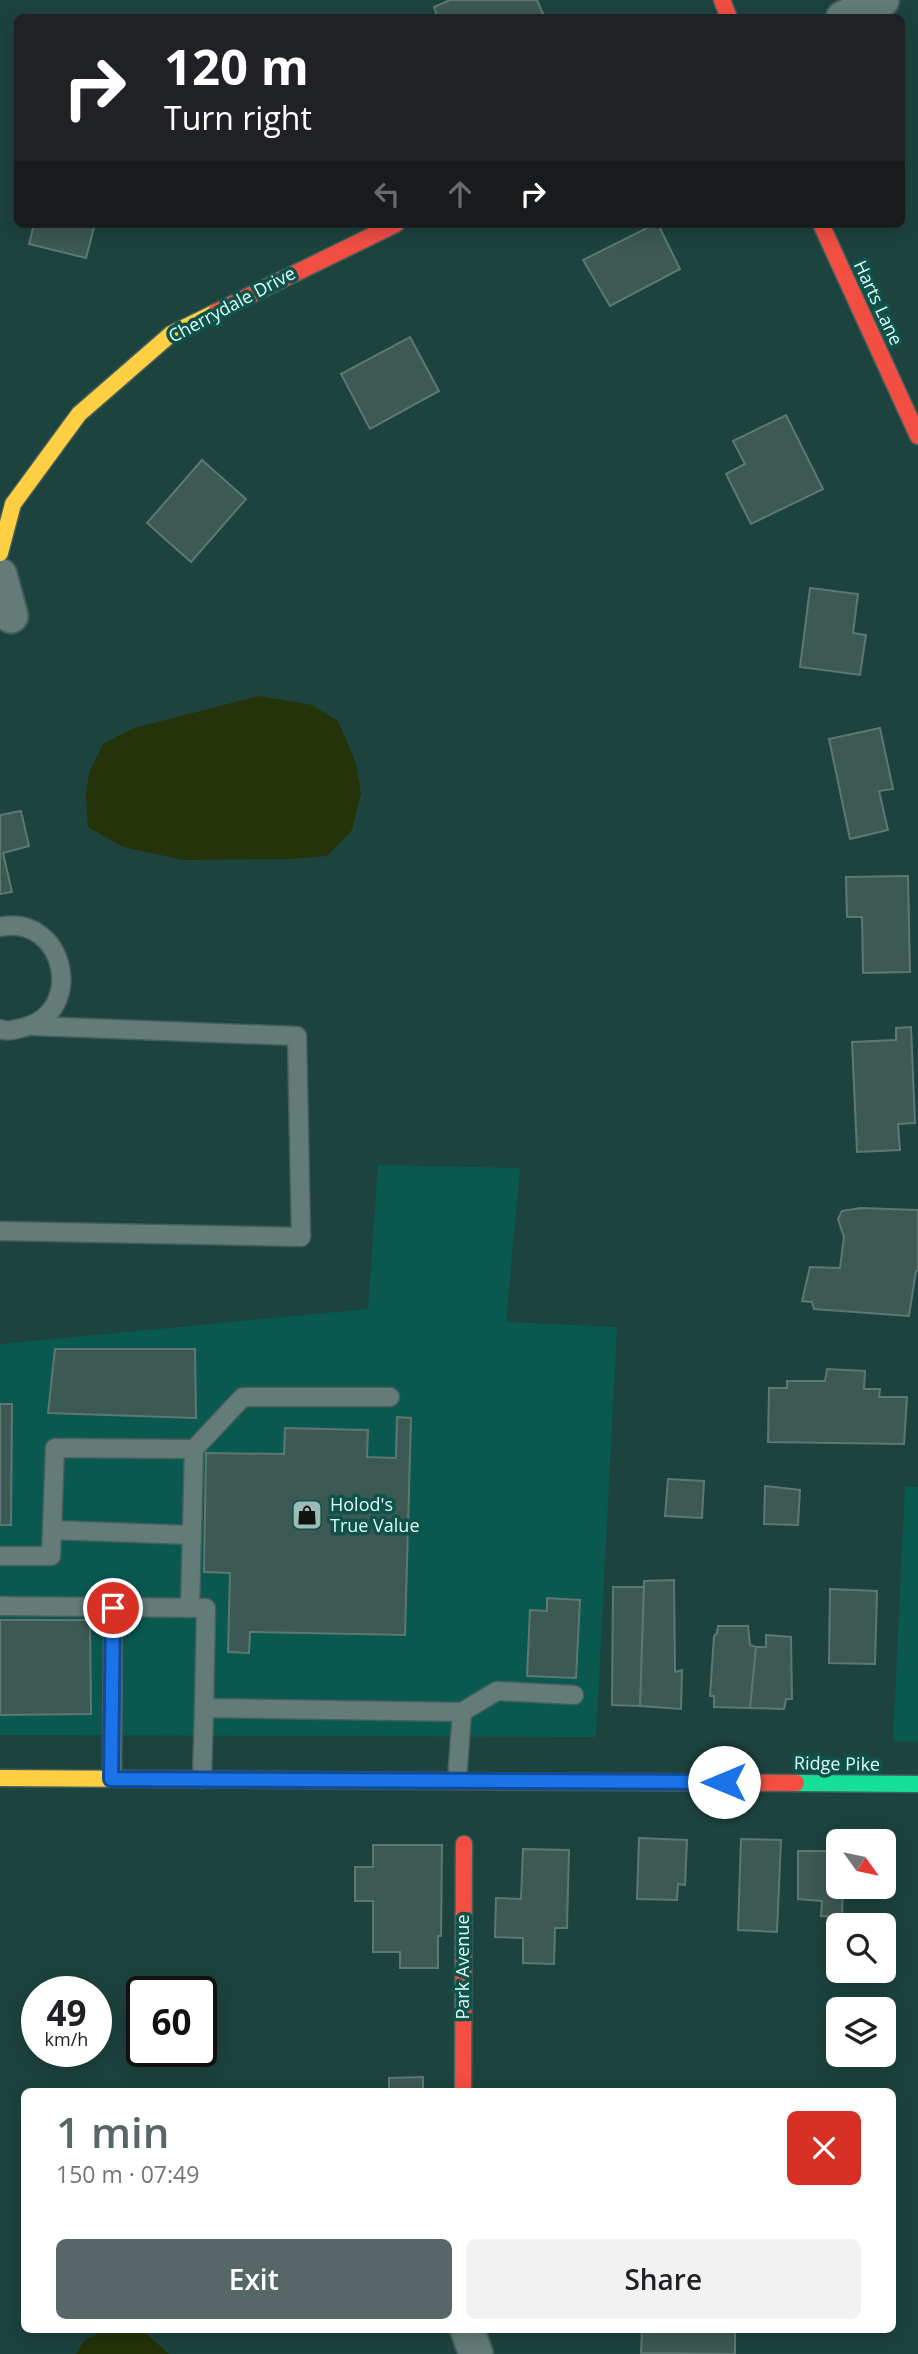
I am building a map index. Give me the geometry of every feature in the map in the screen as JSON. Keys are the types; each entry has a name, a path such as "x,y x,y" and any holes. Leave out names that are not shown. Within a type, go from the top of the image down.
{"street":[{"path":"852,14 882,0"},
{"name":"Cherrydale Drive","path":"0,553 13,504 79,414 171,334 388,228"},
{"name":"Harts Lane","path":"823,228 918,436"},
{"path":"0,575 11,616"},
{"name":"Ridge Pike","path":"0,1778 918,1784"},
{"name":"Park Avenue","path":"463,2088 464,1844"},
{"path":"468,2333 476,2354"}],"lane":[{"path":"0,927 13,925 39,933 57,954 63,981 55,1007 34,1026"},
{"path":"0,1029 7,1031 34,1026 297,1036 301,1237 0,1231"},
{"path":"190,1608 194,1449 243,1397 390,1397"},
{"path":"0,1556 51,1556 55,1448 194,1449"},
{"path":"52,1530 192,1535"},
{"path":"0,1606 206,1608 202,1779"},
{"path":"111,1779 113,1608"},
{"path":"204,1708 462,1712 497,1691 574,1695"},
{"path":"457,1780 462,1712"}],"shaded area":[{"path":"259,696 312,705 338,721 356,763 361,794 352,830 327,856 184,860 123,847 88,827 86,796 89,773 103,744 134,728"},
{"path":"378,1165 520,1168 506,1322 617,1327 596,1737 0,1735 0,1344 368,1309"},
{"path":"905,1486 918,1487 918,1742 893,1741"},
{"path":"99,2333 145,2333 169,2354 76,2354 84,2341"}],"building":[{"path":"450,0 537,0 543,14 437,14 434,7"},
{"path":"33,228 94,228 86,258 29,244"},
{"path":"647,228 660,228 680,269 610,306 583,260"},
{"path":"410,337 439,391 370,429 341,374"},
{"path":"786,415 823,489 751,524 726,474 745,464 733,441"},
{"path":"202,460 246,499 191,562 147,523"},
{"path":"810,588 858,594 853,633 866,635 860,675 800,667"},
{"path":"880,728 893,789 879,791 888,830 850,839 829,739"},
{"path":"21,811 29,846 3,853 12,892 0,894 0,815"},
{"path":"908,876 910,972 863,973 862,917 847,917 846,877"},
{"path":"911,1027 915,1123 898,1124 900,1150 857,1152 852,1042 896,1040 896,1028"},
{"path":"861,1208 918,1210 918,1270 909,1316 814,1309 812,1302 802,1301 810,1267 840,1268 844,1237 838,1219 842,1211"},
{"path":"55,1349 195,1349 196,1418 48,1413"},
{"path":"827,1369 865,1371 864,1389 880,1389 879,1397 907,1397 904,1444 768,1442 769,1388 787,1388 787,1381 825,1381"},
{"path":"0,1404 12,1404 11,1525 0,1525"},
{"name":"Holod's True Value","path":"397,1417 411,1418 405,1635 250,1632 249,1653 228,1652 230,1573 204,1572 206,1453 284,1454 285,1428 368,1430 367,1457 396,1458"},
{"path":"668,1479 704,1481 702,1518 665,1516"},
{"path":"765,1486 800,1490 798,1525 764,1524"},
{"path":"674,1580 675,1672 682,1670 681,1709 640,1706 644,1581"},
{"path":"613,1587 644,1587 640,1706 612,1705"},
{"path":"830,1589 877,1591 875,1664 829,1663"},
{"path":"547,1598 580,1600 576,1678 527,1676 530,1610 547,1611"},
{"path":"0,1620 90,1620 91,1714 0,1715"},
{"path":"718,1626 748,1626 750,1645 756,1647 750,1708 714,1707 714,1696 710,1696 714,1636"},
{"path":"766,1635 791,1637 792,1699 786,1699 784,1709 750,1708 756,1647 766,1647"},
{"path":"639,1838 687,1840 685,1885 678,1884 677,1900 637,1899"},
{"path":"741,1839 781,1840 777,1932 738,1930"},
{"path":"373,1845 442,1845 438,1968 400,1968 400,1952 373,1952 373,1901 355,1901 355,1867 373,1867"},
{"path":"523,1849 569,1850 567,1928 555,1928 554,1964 523,1963 523,1938 495,1937 496,1898 521,1899"},
{"path":"798,1851 826,1851 826,1899 843,1899 842,1913 826,1913 826,1916 821,1916 822,1901 798,1899"},
{"path":"423,2077 423,2088 389,2088 389,2078"},
{"path":"642,2333 735,2333 735,2354 641,2353"}],"traffic: fast":[{"path":"796,1783 918,1784"}],"traffic: slow":[{"path":"0,553 13,504 79,414 171,334 216,312"},
{"path":"0,1778 435,1781"}],"traffic: jam":[{"path":"722,0 727,14"},
{"path":"216,312 388,228"},
{"path":"823,228 918,436"},
{"path":"435,1781 796,1783"},
{"path":"463,2088 464,1844"}],"place":[{"name":"Holod's True Value","path":"307,1515"}],"route":[{"path":"113,1608 111,1779 724,1782"}]}
